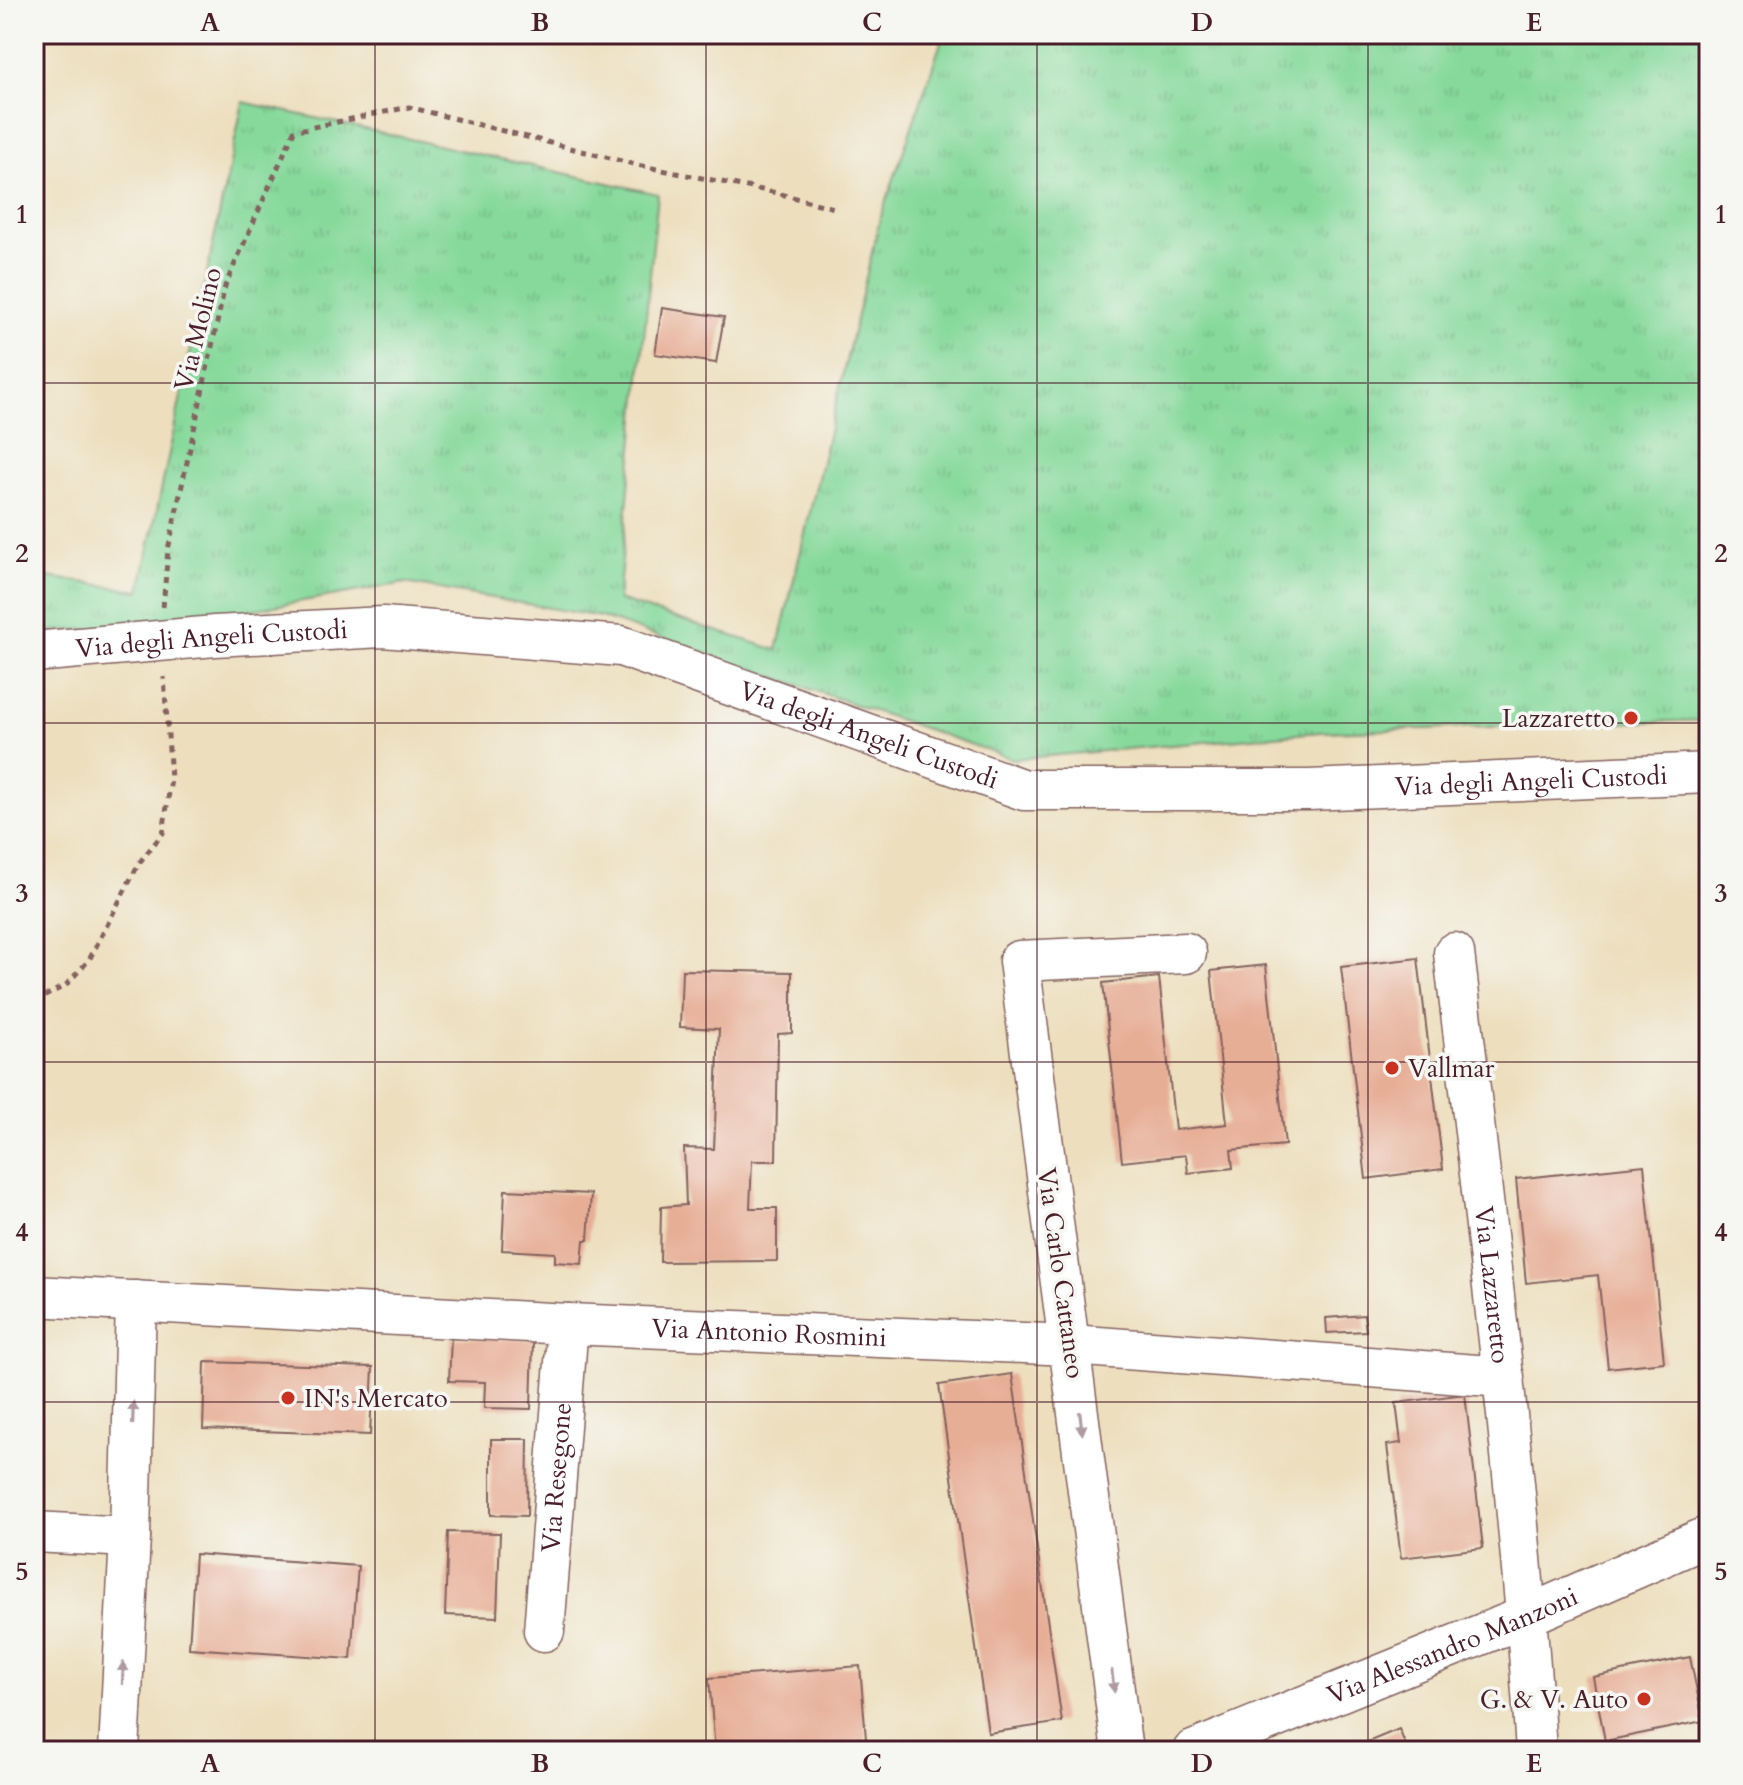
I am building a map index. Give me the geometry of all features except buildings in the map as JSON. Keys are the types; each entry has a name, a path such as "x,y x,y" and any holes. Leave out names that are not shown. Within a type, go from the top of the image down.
{"street":[{"name":"Via degli Angeli Custodi","path":"34,652 383,627 621,646 1024,790 1309,790 1709,773"},
{"name":"Via Carlo Cattaneo","path":"1122,1751 1019,961 1186,953"},
{"name":"Via Lazzaretto","path":"1454,953 1504,1377 1527,1616 1536,1751"},
{"name":"Via Antonio Rosmini","path":"34,1296 568,1324 1071,1345 1504,1377"},
{"path":"119,1751 130,1537 136,1301"},
{"name":"Via Resegone","path":"544,1631 568,1324"},
{"path":"34,1532 130,1537"},
{"name":"Via Alessandro Manzoni","path":"1193,1751 1527,1616 1709,1536"}],"path":[{"name":"Via Molino","path":"34,1002 66,985 89,960 139,863 163,833 171,779 161,641 168,550 225,286 294,131 409,107 637,165 777,193 834,208"}],"green space":[{"path":"944,34 1709,34 1709,720 1320,732 1013,759 601,617 405,583 144,629 34,631 34,575 140,591 243,102 658,194 618,600 777,650 880,219"}],"place":[{"name":"Lazzaretto","path":"1631,718"},
{"name":"Vallmar","path":"1392,1068"},
{"name":"IN's Mercato","path":"288,1398"},
{"name":"G. & V. Auto","path":"1644,1699"}]}
